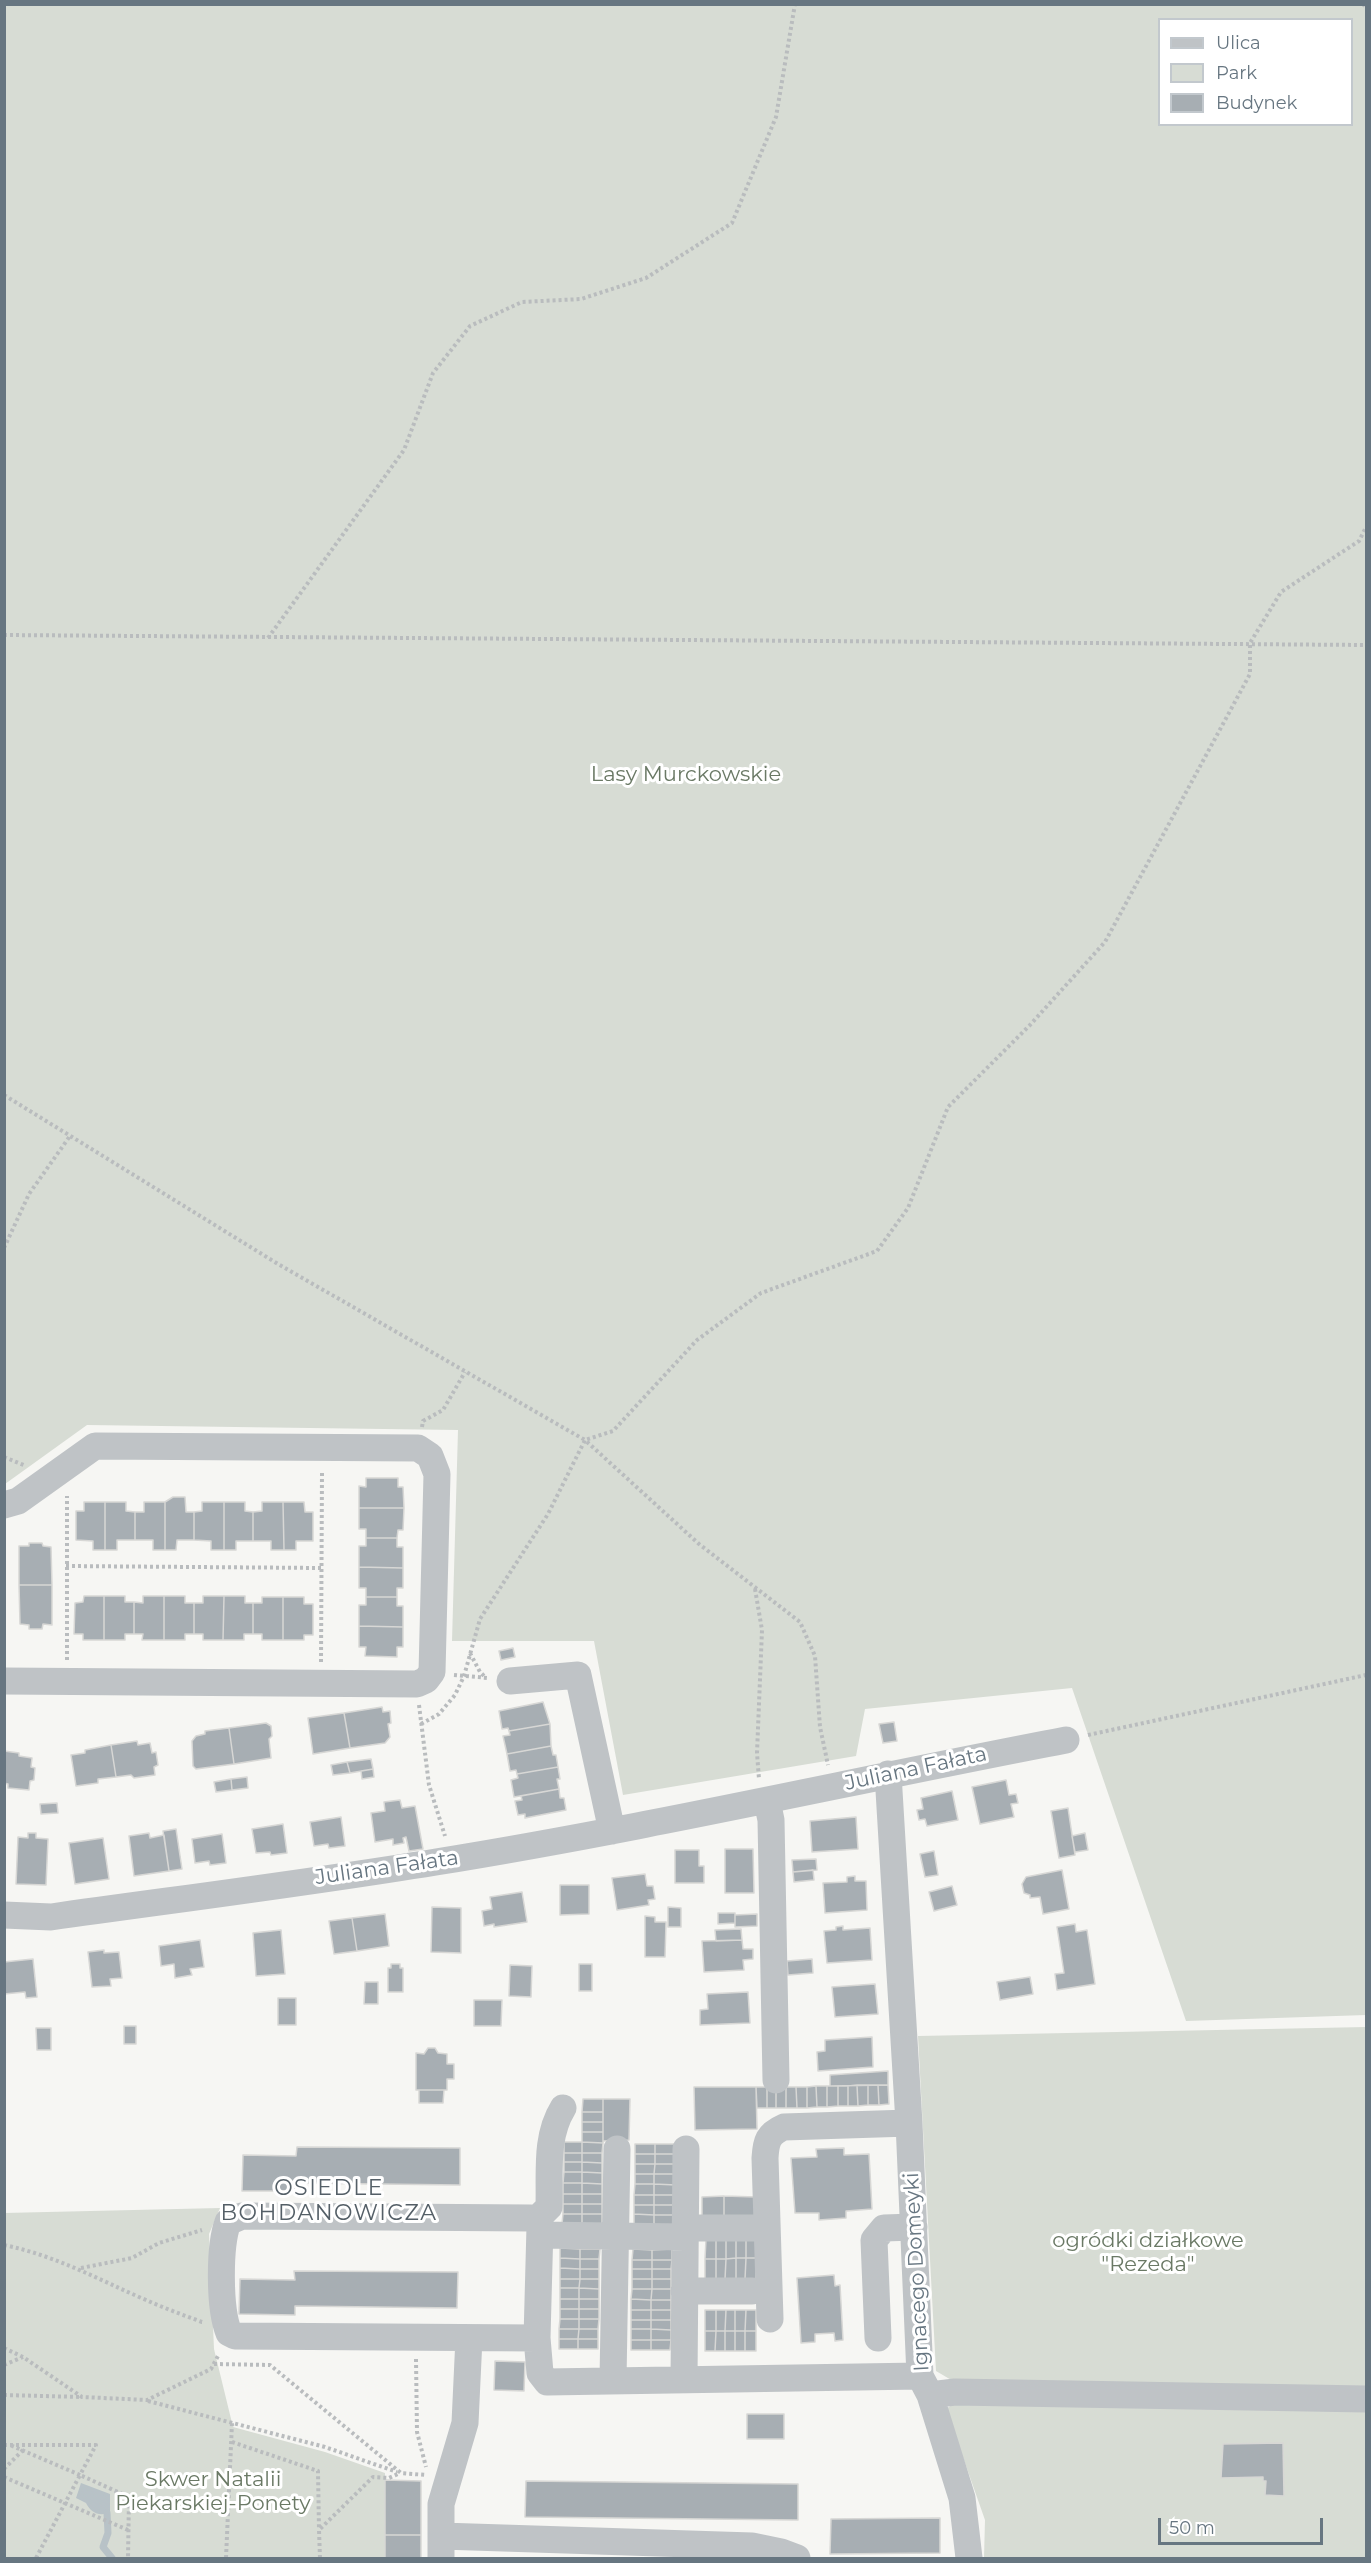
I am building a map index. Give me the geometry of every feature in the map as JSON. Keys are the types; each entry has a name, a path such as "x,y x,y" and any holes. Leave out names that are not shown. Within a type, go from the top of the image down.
{"street":[{"path":"4,1505 18,1501 95,1446 418,1448 430,1456 437,1474 425,1678 4,1681"},
{"path":"498,1680 578,1675 612,1831"},
{"name":"Juliana Fałata","path":"4,1915 51,1917 457,1858 764,1802 888,1774 1066,1740"},
{"name":"Ignacego Domeyki","path":"888,1774 925,2385 962,2498 969,2559"},
{"path":"764,1802 771,1820 776,2080"},
{"path":"563,2108 554,2123 551,2137 549,2207 538,2227 537,2338 540,2373 547,2382 684,2379 925,2385 955,2392 1366,2399"},
{"path":"770,2319 765,2158 766,2143 771,2133 784,2127 909,2123"},
{"path":"613,2380 616,2149"},
{"path":"684,2379 686,2149"},
{"path":"537,2338 235,2336 229,2333 223,2319 223,2237 228,2222 242,2216 538,2227 615,2236 754,2228"},
{"path":"878,2338 874,2240 884,2228 914,2227"},
{"path":"684,2290 752,2291"},
{"path":"470,2338 465,2423 441,2504 441,2547 752,2546 781,2552 796,2559"}],"path":[{"path":"268,638 404,450 433,373 470,326 522,302 581,299 645,278 732,223 776,117 795,4"},
{"path":"1363,4 1366,8"},
{"path":"421,1724 439,1714 455,1695 464,1676 480,1619 548,1514 585,1440 613,1431 697,1340 761,1293 877,1251 908,1208 948,1107 1030,1025 1105,942 1250,674 1250,643 1281,592 1359,542 1366,527"},
{"path":"4,635 1366,645"},
{"path":"4,1095 278,1264 585,1440 699,1544 800,1622 815,1656 820,1727 832,1786"},
{"path":"4,1248 28,1194 70,1136"},
{"path":"418,1448 423,1421 443,1410 465,1371"},
{"path":"321,1674 322,1461"},
{"path":"67,1467 67,1665"},
{"path":"66,1566 321,1568"},
{"path":"755,1588 762,1630 757,1753 764,1802"},
{"path":"470,1653 480,1672 498,1680"},
{"path":"1066,1740 1366,1675"},
{"path":"457,1858 445,1835 429,1785 421,1724 425,1678 464,1676 498,1680"},
{"path":"80,2268 132,2258 159,2243 228,2222"},
{"path":"4,2245 37,2252 80,2268 146,2301 229,2333 211,2369 147,2400"},
{"path":"4,2395 147,2400 325,2447 401,2473 428,2475 417,2432 416,2337"},
{"path":"4,2348 23,2357 82,2397"},
{"path":"4,2365 23,2357"},
{"path":"214,2364 270,2365 401,2473"},
{"path":"226,2559 232,2423"},
{"path":"232,2442 318,2471 320,2559"},
{"path":"6,2445 23,2450 129,2497 128,2559"},
{"path":"6,2445 96,2445 36,2559"},
{"path":"4,2469 23,2450"},
{"path":"320,2530 373,2477 389,2478 401,2473"},
{"path":"4,2477 128,2530"}],"green space":[{"name":"Lasy Murckowskie","path":"5,4 1366,5 1366,2015 1186,2021 1072,1688 865,1709 856,1756 623,1795 594,1641 452,1641 458,1430 87,1425 5,1484"},
{"name":"ogródki działkowe \"Rezeda\"","path":"1366,2027 1366,2558 984,2558 985,2520 946,2409 957,2401 953,2381 936,2371 918,2036"},
{"name":"Skwer Natalii Piekarskiej-Ponety","path":"220,2208 209,2234 214,2349 233,2427 325,2452 385,2473 385,2558 5,2558 4,2213"}],"shaded area":[{"path":"81,2483 110,2494 110,2512 96,2513 86,2503 76,2498"}],"building":[{"path":"366,1478 398,1478 398,1487 403,1487 404,1508 359,1508 359,1486 366,1487"},
{"path":"173,1497 185,1497 186,1512 194,1512 194,1540 177,1540 176,1550 165,1550 165,1502"},
{"path":"84,1502 105,1502 105,1550 93,1550 93,1541 76,1540 76,1511 84,1511"},
{"path":"105,1502 126,1502 126,1511 135,1512 135,1540 117,1540 117,1550 105,1550"},
{"path":"144,1502 165,1502 165,1550 153,1550 153,1540 135,1540 135,1512 144,1512"},
{"path":"202,1502 224,1502 224,1550 211,1550 211,1541 194,1540 194,1512 202,1511"},
{"path":"224,1502 245,1502 245,1511 253,1512 253,1541 236,1541 236,1550 224,1550"},
{"path":"262,1502 283,1502 284,1550 271,1550 271,1541 253,1541 253,1512 262,1511"},
{"path":"283,1502 304,1502 305,1512 313,1512 313,1541 296,1541 296,1550 284,1550"},
{"path":"359,1508 404,1508 403,1530 398,1530 397,1538 366,1538 366,1529 359,1529"},
{"path":"366,1538 397,1538 397,1547 403,1547 403,1568 359,1567 359,1546 366,1546"},
{"path":"29,1543 42,1543 43,1546 51,1547 52,1585 19,1585 19,1546 29,1546"},
{"path":"359,1567 403,1568 403,1588 397,1588 397,1597 366,1597 366,1588 359,1588"},
{"path":"19,1585 52,1585 52,1625 43,1624 42,1629 29,1629 29,1625 20,1624"},
{"path":"84,1596 104,1596 104,1640 83,1640 83,1634 74,1634 75,1603 83,1602"},
{"path":"104,1596 125,1596 125,1602 134,1602 134,1634 125,1634 125,1640 104,1640"},
{"path":"143,1596 164,1596 164,1640 142,1640 143,1634 134,1634 134,1602 143,1603"},
{"path":"164,1596 185,1596 185,1603 194,1603 194,1634 185,1634 185,1640 164,1640"},
{"path":"203,1596 224,1596 223,1640 203,1640 203,1634 194,1634 194,1603 203,1603"},
{"path":"224,1596 245,1596 245,1603 253,1603 253,1634 244,1634 244,1640 223,1640"},
{"path":"262,1597 283,1597 283,1640 262,1640 262,1634 253,1634 253,1603 262,1603"},
{"path":"283,1597 304,1597 304,1604 313,1604 313,1635 304,1635 304,1640 283,1640"},
{"path":"366,1597 397,1597 397,1606 403,1606 403,1627 359,1626 359,1605 366,1605"},
{"path":"359,1626 403,1627 403,1647 397,1647 397,1657 365,1656 366,1647 359,1647"},
{"path":"513,1648 515,1657 501,1660 499,1651"},
{"path":"543,1702 550,1724 509,1731 508,1728 502,1729 499,1711"},
{"path":"382,1707 383,1712 390,1711 391,1723 388,1724 390,1737 385,1743 350,1748 344,1713"},
{"path":"344,1713 350,1748 313,1754 308,1718"},
{"path":"894,1722 897,1741 883,1743 879,1724"},
{"path":"266,1723 271,1726 272,1736 269,1739 271,1758 234,1764 229,1728"},
{"path":"550,1724 551,1746 507,1754 503,1736 510,1735 509,1731"},
{"path":"229,1728 234,1764 196,1769 193,1766 192,1741 196,1736 205,1734 205,1731"},
{"path":"137,1741 138,1745 150,1743 152,1753 156,1752 158,1765 154,1767 155,1775 134,1778 131,1775 116,1777 111,1745"},
{"path":"111,1745 116,1777 98,1779 98,1783 76,1786 71,1755"},
{"path":"551,1746 553,1755 556,1755 558,1767 517,1774 516,1770 510,1771 507,1754"},
{"path":"4,1751 32,1758 31,1767 35,1768 34,1780 30,1781 29,1790 8,1788 8,1784 4,1783"},
{"path":"371,1759 373,1769 350,1773 347,1762"},
{"path":"347,1762 350,1773 333,1775 331,1765"},
{"path":"558,1767 559,1789 514,1797 511,1780 518,1778 517,1774"},
{"path":"373,1769 374,1777 362,1779 361,1771"},
{"path":"247,1777 248,1788 232,1790 231,1779"},
{"path":"231,1779 232,1790 216,1792 214,1782"},
{"path":"1006,1780 1009,1795 1016,1794 1018,1803 1011,1804 1014,1817 980,1824 972,1787"},
{"path":"559,1789 560,1798 564,1798 566,1810 525,1818 525,1814 518,1815 515,1801 522,1800 521,1796"},
{"path":"952,1791 958,1820 927,1826 925,1819 919,1820 917,1810 923,1809 921,1798"},
{"path":"400,1800 402,1808 415,1806 423,1849 409,1851 406,1837 403,1838 404,1843 393,1845 393,1839 375,1842 371,1813 385,1811 384,1802"},
{"path":"57,1803 58,1813 41,1814 40,1804"},
{"path":"1068,1808 1075,1855 1059,1858 1051,1811"},
{"path":"341,1817 345,1846 329,1848 328,1844 314,1846 310,1822"},
{"path":"856,1817 858,1849 812,1852 810,1821"},
{"path":"283,1824 287,1853 271,1855 270,1852 256,1853 252,1829"},
{"path":"176,1829 182,1869 169,1871 163,1831"},
{"path":"28,1833 36,1833 36,1838 48,1839 46,1885 16,1884 18,1837 28,1838"},
{"path":"149,1833 150,1838 164,1835 169,1871 134,1876 129,1836"},
{"path":"1085,1833 1088,1850 1075,1852 1072,1836"},
{"path":"222,1834 226,1863 210,1865 209,1861 195,1863 192,1839"},
{"path":"103,1838 109,1879 75,1884 69,1843"},
{"path":"725,1849 753,1849 754,1893 725,1893"},
{"path":"675,1850 699,1850 699,1866 704,1866 704,1883 675,1883"},
{"path":"934,1851 938,1875 925,1877 920,1854"},
{"path":"816,1859 817,1870 793,1872 792,1860"},
{"path":"813,1870 814,1880 794,1882 793,1872"},
{"path":"1062,1870 1069,1909 1043,1914 1040,1897 1030,1898 1030,1895 1024,1893 1022,1884 1026,1877"},
{"path":"645,1874 647,1886 653,1886 655,1899 648,1900 649,1905 617,1910 612,1878"},
{"path":"855,1876 855,1881 866,1881 867,1910 825,1913 823,1883 847,1882 847,1877"},
{"path":"560,1885 589,1885 589,1914 560,1915"},
{"path":"952,1886 957,1905 934,1911 929,1892"},
{"path":"522,1892 527,1922 494,1927 494,1924 484,1926 482,1911 492,1909 490,1897"},
{"path":"432,1907 461,1908 461,1953 431,1952"},
{"path":"668,1907 681,1908 681,1927 668,1927"},
{"path":"718,1913 735,1913 735,1923 718,1924"},
{"path":"385,1914 389,1946 357,1951 352,1918"},
{"path":"757,1914 757,1926 735,1927 735,1915"},
{"path":"645,1916 655,1917 655,1922 666,1922 665,1957 645,1957"},
{"path":"352,1918 357,1951 334,1954 329,1921"},
{"path":"1075,1924 1076,1932 1087,1930 1095,1984 1057,1990 1055,1974 1064,1973 1057,1927"},
{"path":"843,1926 843,1930 870,1928 872,1960 827,1963 824,1931 836,1930 836,1927"},
{"path":"741,1929 742,1940 716,1941 715,1930"},
{"path":"281,1930 285,1974 256,1976 253,1933"},
{"path":"200,1940 204,1967 190,1969 192,1975 175,1978 174,1964 161,1966 159,1946"},
{"path":"742,1940 743,1949 753,1949 753,1959 743,1960 744,1970 704,1972 702,1941"},
{"path":"104,1950 104,1953 119,1952 122,1978 110,1979 111,1986 92,1987 88,1952"},
{"path":"33,1959 37,1997 26,1998 25,1992 4,1994 4,1962"},
{"path":"812,1959 813,1973 788,1975 787,1961"},
{"path":"391,1964 400,1964 400,1968 403,1968 403,1992 388,1992 388,1968 391,1968"},
{"path":"579,1964 592,1964 592,1991 579,1991"},
{"path":"510,1965 532,1966 531,1997 509,1996"},
{"path":"1030,1977 1033,1994 1000,2000 997,1982"},
{"path":"365,1982 378,1982 378,2004 364,2004"},
{"path":"875,1984 878,2014 835,2017 832,1987"},
{"path":"748,1992 750,2023 700,2025 700,2010 708,2009 707,1994"},
{"path":"278,1998 296,1998 296,2025 278,2025"},
{"path":"474,2000 502,2000 501,2026 474,2026"},
{"path":"124,2026 136,2026 136,2044 124,2044"},
{"path":"36,2028 51,2028 51,2050 37,2050"},
{"path":"872,2037 873,2067 818,2071 817,2052 825,2051 825,2040"},
{"path":"428,2048 435,2048 438,2053 447,2054 447,2064 454,2064 454,2079 447,2079 447,2090 416,2090 416,2053 424,2054"},
{"path":"888,2071 888,2085 830,2086 830,2075"},
{"path":"857,2085 858,2106 848,2106 848,2086"},
{"path":"857,2085 868,2085 868,2105 858,2106"},
{"path":"868,2085 878,2085 879,2105 868,2105"},
{"path":"878,2085 888,2085 889,2104 879,2105"},
{"path":"816,2086 817,2107 807,2108 807,2087"},
{"path":"816,2086 827,2086 827,2107 817,2107"},
{"path":"827,2086 838,2086 838,2106 827,2107"},
{"path":"838,2086 848,2086 848,2106 838,2106"},
{"path":"694,2087 756,2087 757,2129 695,2130"},
{"path":"756,2087 767,2087 767,2108 757,2108"},
{"path":"767,2087 776,2087 776,2108 767,2108"},
{"path":"776,2087 786,2087 786,2108 776,2108"},
{"path":"786,2087 796,2087 797,2108 786,2108"},
{"path":"796,2087 807,2087 807,2108 797,2108"},
{"path":"419,2090 444,2090 443,2103 419,2103"},
{"path":"583,2099 603,2099 603,2112 582,2112"},
{"path":"603,2099 630,2099 629,2140 603,2141"},
{"path":"582,2112 603,2112 603,2122 582,2122"},
{"path":"582,2122 603,2122 603,2132 582,2132"},
{"path":"582,2132 603,2132 603,2143 582,2142"},
{"path":"564,2142 582,2142 582,2153 564,2153"},
{"path":"582,2142 603,2143 602,2153 582,2153"},
{"path":"635,2144 655,2144 655,2154 635,2154"},
{"path":"655,2144 676,2144 676,2154 655,2154"},
{"path":"297,2147 460,2148 460,2185 298,2183 298,2191 242,2191 243,2155 296,2156"},
{"path":"844,2148 844,2155 869,2154 872,2209 846,2211 846,2218 819,2220 819,2213 795,2213 791,2158 817,2157 816,2149"},
{"path":"564,2153 582,2153 582,2162 564,2162"},
{"path":"582,2153 602,2153 602,2163 582,2162"},
{"path":"635,2154 655,2154 655,2164 635,2164"},
{"path":"655,2154 676,2154 676,2164 655,2164"},
{"path":"564,2162 582,2162 582,2172 564,2172"},
{"path":"582,2162 602,2163 602,2173 582,2172"},
{"path":"635,2164 655,2164 654,2174 635,2174"},
{"path":"655,2164 676,2164 676,2174 654,2174"},
{"path":"564,2172 582,2172 582,2183 563,2183"},
{"path":"582,2172 602,2173 602,2184 582,2183"},
{"path":"635,2174 654,2174 654,2184 635,2184"},
{"path":"654,2174 676,2174 676,2185 654,2184"},
{"path":"563,2183 582,2183 582,2194 563,2194"},
{"path":"582,2183 602,2184 602,2194 582,2194"},
{"path":"635,2184 654,2184 654,2195 634,2195"},
{"path":"654,2184 676,2185 675,2195 654,2195"},
{"path":"563,2194 582,2194 582,2204 563,2204"},
{"path":"582,2194 602,2194 602,2204 582,2204"},
{"path":"634,2195 654,2195 654,2205 634,2205"},
{"path":"654,2195 675,2195 675,2205 654,2205"},
{"path":"724,2196 756,2197 756,2218 724,2217"},
{"path":"724,2196 724,2217 702,2217 702,2197"},
{"path":"563,2204 582,2204 582,2214 563,2214"},
{"path":"582,2204 602,2204 602,2214 582,2214"},
{"path":"634,2205 654,2205 654,2215 634,2214"},
{"path":"654,2205 675,2205 675,2215 654,2215"},
{"path":"563,2214 582,2214 582,2224 562,2224"},
{"path":"582,2214 602,2214 602,2224 582,2224"},
{"path":"634,2214 654,2215 654,2225 634,2225"},
{"path":"654,2215 675,2215 675,2225 654,2225"},
{"path":"706,2239 716,2239 716,2259 705,2259"},
{"path":"716,2239 726,2239 726,2259 716,2259"},
{"path":"726,2239 736,2239 736,2258 726,2259"},
{"path":"736,2239 746,2239 746,2258 736,2258"},
{"path":"746,2239 756,2239 756,2258 746,2258"},
{"path":"560,2248 580,2249 580,2259 560,2258"},
{"path":"580,2249 600,2249 599,2259 580,2259"},
{"path":"633,2249 652,2250 652,2260 632,2260"},
{"path":"672,2249 672,2260 652,2260 652,2250"},
{"path":"560,2258 580,2259 580,2269 560,2268"},
{"path":"736,2258 736,2279 725,2279 726,2259"},
{"path":"736,2258 746,2258 745,2279 736,2279"},
{"path":"746,2258 756,2258 756,2279 745,2279"},
{"path":"580,2259 599,2259 599,2269 580,2269"},
{"path":"705,2259 716,2259 716,2279 705,2279"},
{"path":"716,2259 726,2259 725,2279 716,2279"},
{"path":"632,2260 652,2260 652,2269 632,2269"},
{"path":"652,2260 672,2260 671,2269 652,2269"},
{"path":"560,2268 580,2269 580,2279 560,2279"},
{"path":"580,2269 599,2269 599,2279 580,2279"},
{"path":"632,2269 652,2269 652,2279 632,2279"},
{"path":"652,2269 671,2269 671,2279 652,2279"},
{"path":"294,2271 458,2272 457,2308 295,2306 295,2315 239,2314 240,2279 295,2280"},
{"path":"834,2275 835,2286 840,2285 843,2340 835,2341 834,2333 815,2334 815,2342 801,2343 797,2278"},
{"path":"560,2279 580,2279 579,2288 560,2288"},
{"path":"580,2279 599,2279 599,2289 579,2288"},
{"path":"632,2279 652,2279 652,2289 632,2289"},
{"path":"652,2279 671,2279 671,2289 652,2289"},
{"path":"560,2288 579,2288 579,2299 560,2299"},
{"path":"579,2288 599,2289 599,2299 579,2299"},
{"path":"632,2289 652,2289 651,2300 631,2299"},
{"path":"652,2289 671,2289 671,2300 651,2300"},
{"path":"560,2299 579,2299 579,2309 560,2309"},
{"path":"579,2299 599,2299 599,2309 579,2309"},
{"path":"631,2299 651,2300 651,2310 631,2310"},
{"path":"651,2300 671,2300 671,2310 651,2310"},
{"path":"560,2309 579,2309 579,2319 560,2319"},
{"path":"579,2309 599,2309 599,2319 579,2319"},
{"path":"631,2310 651,2310 651,2320 631,2320"},
{"path":"651,2310 671,2310 671,2320 651,2320"},
{"path":"705,2310 716,2310 716,2331 705,2331"},
{"path":"716,2310 726,2310 725,2331 716,2331"},
{"path":"726,2310 735,2310 735,2331 725,2331"},
{"path":"735,2310 746,2310 745,2331 735,2331"},
{"path":"746,2310 756,2310 756,2331 745,2331"},
{"path":"560,2319 579,2319 579,2329 559,2329"},
{"path":"579,2319 599,2319 598,2329 579,2329"},
{"path":"631,2320 651,2320 651,2329 631,2329"},
{"path":"651,2320 671,2320 671,2330 651,2329"},
{"path":"559,2329 579,2329 578,2339 559,2339"},
{"path":"579,2329 598,2329 598,2339 578,2339"},
{"path":"631,2329 651,2329 651,2340 631,2340"},
{"path":"651,2329 671,2330 671,2340 651,2340"},
{"path":"705,2331 716,2331 715,2351 705,2351"},
{"path":"716,2331 725,2331 725,2351 715,2351"},
{"path":"725,2331 735,2331 735,2351 725,2351"},
{"path":"735,2331 745,2331 745,2351 735,2351"},
{"path":"745,2331 756,2331 756,2351 745,2351"},
{"path":"559,2339 578,2339 578,2349 559,2349"},
{"path":"578,2339 598,2339 598,2349 578,2349"},
{"path":"631,2340 651,2340 651,2350 631,2350"},
{"path":"651,2340 671,2340 670,2350 651,2350"},
{"path":"495,2361 525,2362 524,2391 494,2390"},
{"path":"747,2414 784,2414 784,2439 747,2439"},
{"path":"1283,2443 1284,2496 1265,2495 1266,2481 1263,2481 1263,2477 1221,2478 1223,2444"},
{"path":"385,2480 421,2481 421,2535 385,2535"},
{"path":"526,2481 798,2484 798,2520 525,2517"},
{"path":"940,2518 940,2553 830,2554 831,2519"},
{"path":"385,2535 421,2535 421,2558 385,2558"}],"waterway":[{"path":"107,2513 108,2533 103,2547 112,2558"}],"district":[{"name":"OSIEDLE BOHDANOWICZA","path":"329,2202"}]}
